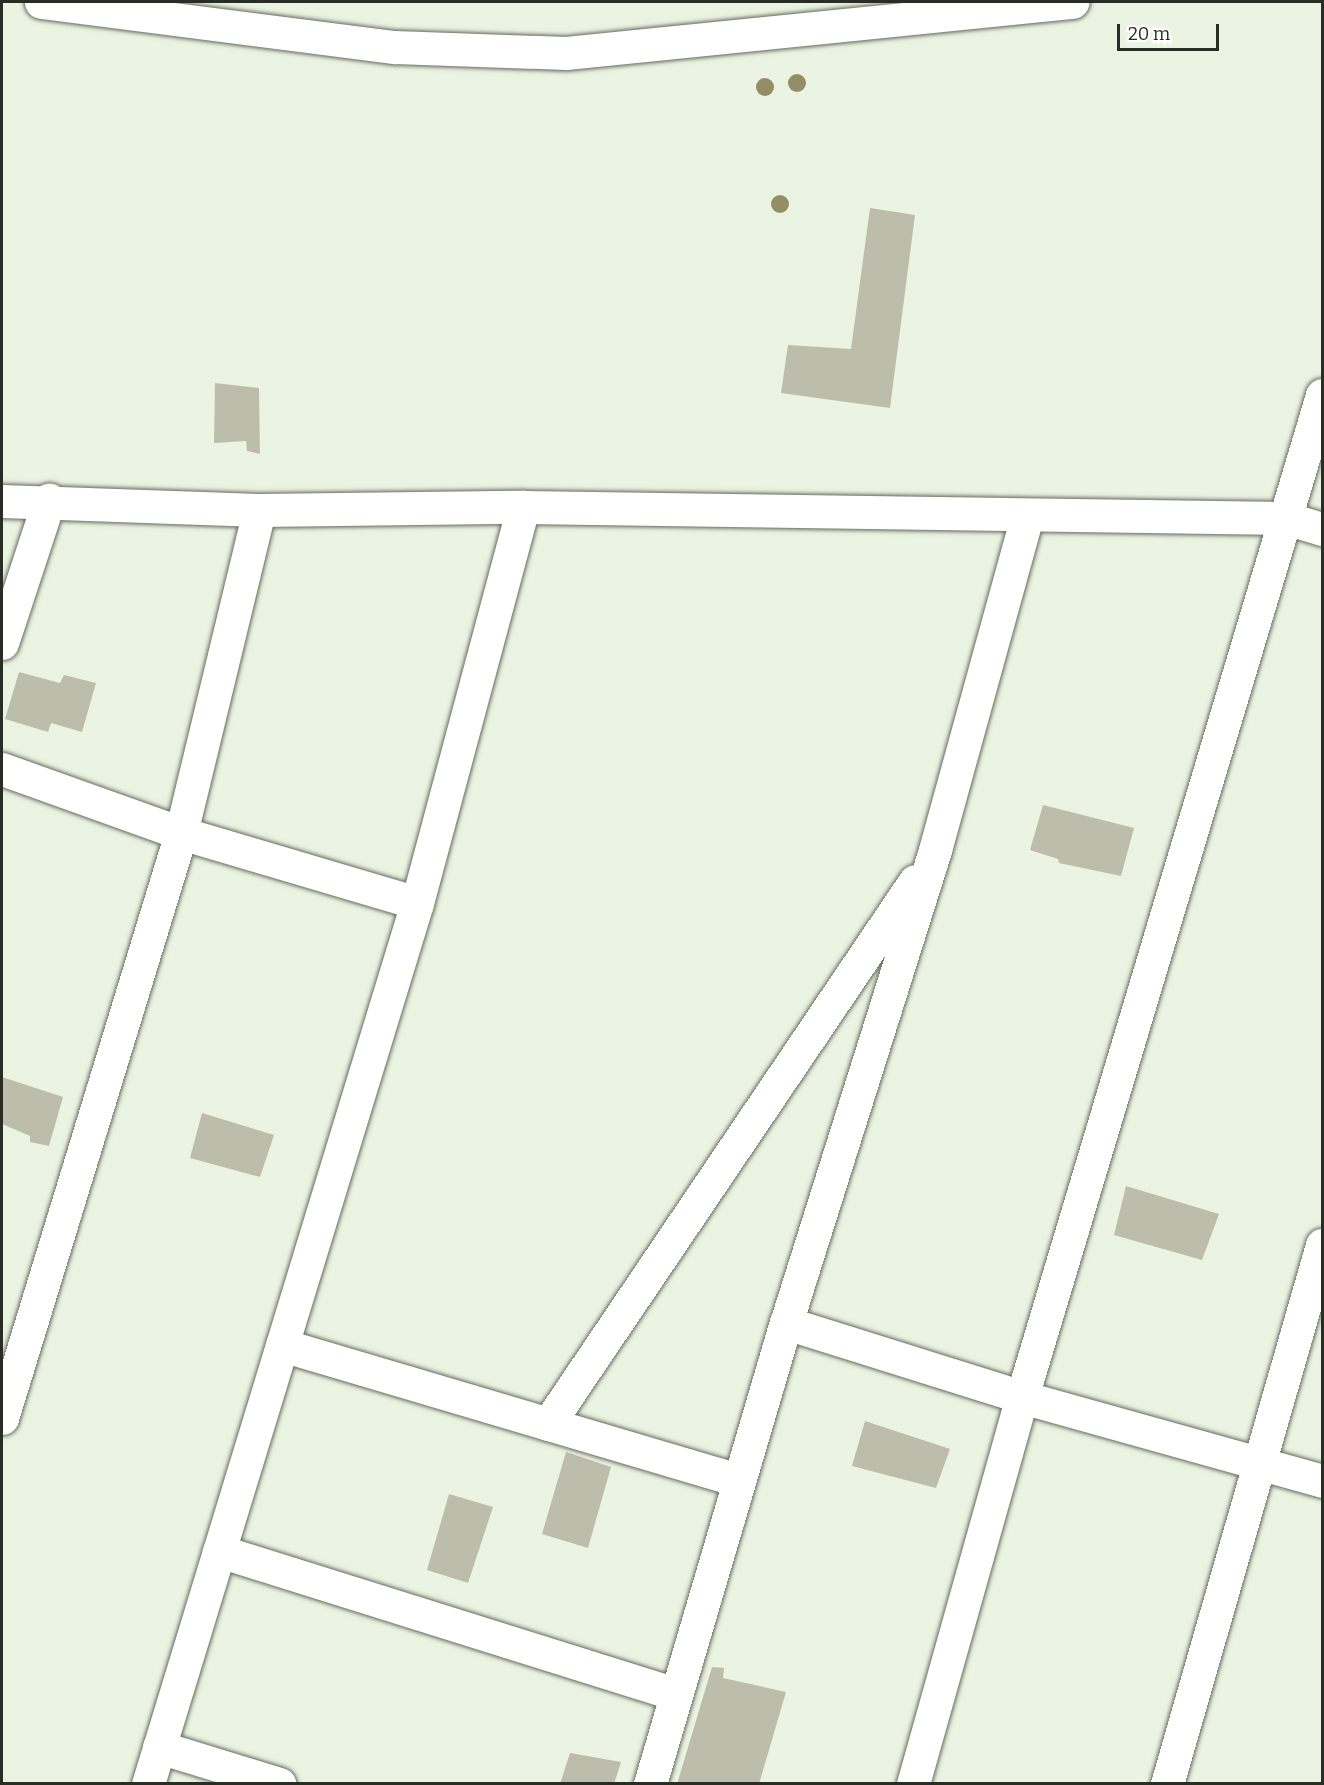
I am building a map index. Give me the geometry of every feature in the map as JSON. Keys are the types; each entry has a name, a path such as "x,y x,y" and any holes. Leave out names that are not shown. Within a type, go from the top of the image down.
{"street":[{"path":"41,2 394,47 566,53 1072,2"},
{"path":"913,1784 1022,1397 1323,395"},
{"path":"2,501 49,500 259,510 523,507 1286,518 1323,529"},
{"path":"2,644 49,500"},
{"path":"148,1784 417,903 523,507"},
{"path":"2,1418 181,833 259,510"},
{"path":"650,1784 674,1694 738,1480 935,850 1027,516"},
{"path":"2,769 181,833 417,903"},
{"path":"548,1424 935,850"},
{"path":"1167,1784 1258,1461 1323,1245"},
{"path":"786,1323 1022,1397 1323,1481"},
{"path":"282,1345 738,1480"},
{"path":"219,1551 674,1694"},
{"path":"159,1747 279,1784"}],"building":[{"path":"870,208 915,215 890,408 781,393 788,345 851,349"},
{"path":"215,383 259,388 260,454 247,451 246,441 214,443"},
{"path":"19,672 60,683 64,675 96,683 82,732 51,723 48,732 5,719"},
{"path":"1043,805 1134,828 1121,876 1059,863 1058,859 1030,850"},
{"path":"2,1077 63,1097 49,1146 30,1142 30,1136 2,1124"},
{"path":"202,1113 274,1135 260,1177 190,1158"},
{"path":"1126,1186 1219,1214 1202,1260 1114,1235"},
{"path":"865,1421 950,1449 936,1488 852,1466"},
{"path":"566,1452 611,1467 588,1548 542,1534"},
{"path":"449,1494 493,1507 468,1583 427,1570"},
{"path":"712,1667 724,1668 723,1678 786,1692 759,1784 677,1784"},
{"path":"570,1753 621,1762 614,1784 560,1784"}]}
